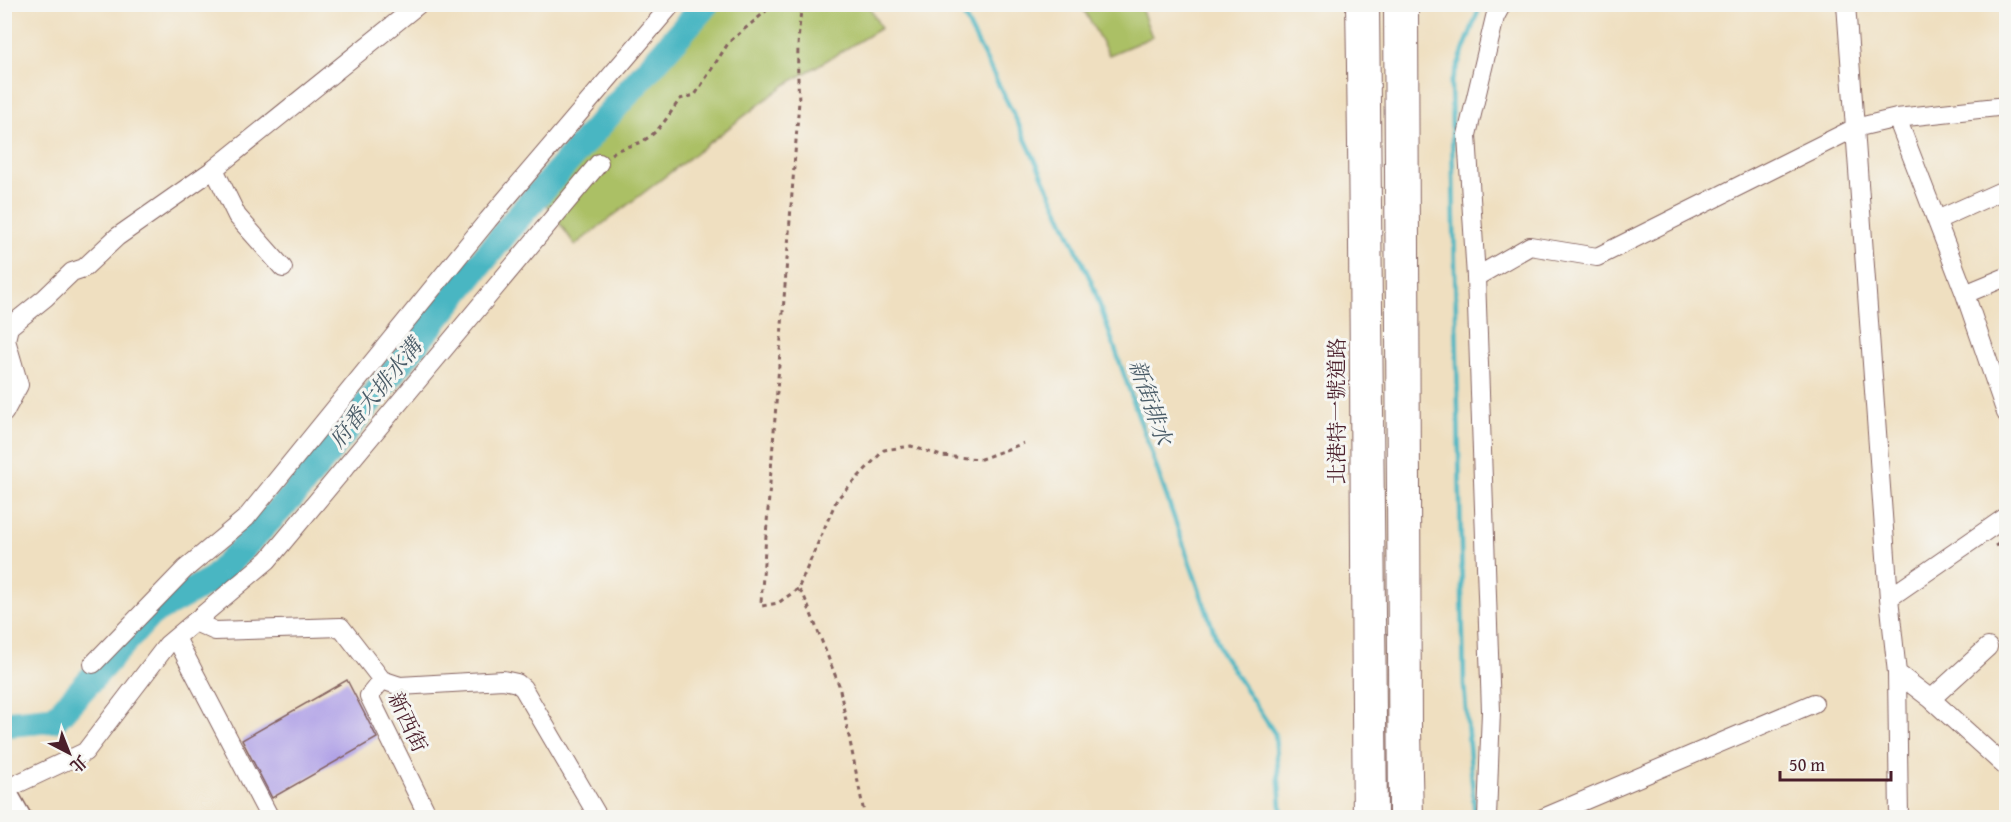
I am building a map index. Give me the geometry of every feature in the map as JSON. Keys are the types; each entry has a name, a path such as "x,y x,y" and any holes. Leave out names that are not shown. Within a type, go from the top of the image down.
{"main road":[{"path":"4,790 20,818"}],"street":[{"path":"4,413 19,385 6,340 9,327 45,298 72,272 84,268 117,237 214,169 419,4"},
{"path":"93,664 185,569 246,518 488,219 672,4"},
{"name":"北港特一號道路","path":"1355,4 1359,206 1358,450 1362,818"},
{"name":"北港特一號道路","path":"1370,4 1378,818"},
{"path":"1393,4 1398,818"},
{"path":"1409,4 1414,818"},
{"path":"1487,818 1491,711 1476,277 1467,135 1495,17 1502,4"},
{"path":"1846,4 1889,598 1897,673 1899,818"},
{"path":"1476,277 1530,246 1597,257 1855,128 1897,118 2007,106"},
{"path":"1897,118 1965,294 2007,413"},
{"path":"4,790 85,752 167,645 268,560 599,163"},
{"path":"214,169 237,216 283,268"},
{"path":"1937,220 2007,189"},
{"path":"1965,294 2007,277"},
{"path":"1889,598 2007,517"},
{"name":"新西街","path":"195,622 215,631 341,627 382,680 369,696 429,818"},
{"path":"176,638 270,818"},
{"path":"1931,699 1988,647"},
{"path":"1897,673 1931,699 2007,767"},
{"path":"382,680 400,686 503,680 517,683 523,688 599,818"},
{"path":"1543,818 1814,703"}],"path":[{"path":"599,163 621,147 645,141 658,129 680,99 695,95 729,42 765,12 770,4"},
{"path":"802,4 797,59 799,101 760,602 762,606 778,603 798,589 837,499 884,450 911,446 941,456 981,459 1024,443"},
{"path":"1989,549 2007,540"},
{"path":"798,589 804,596 839,685 865,818"}],"green space":[{"path":"718,5 868,5 881,28 785,85 575,245 546,204 600,133"},
{"path":"1081,5 1140,5 1152,37 1109,55"}],"building":[{"path":"347,680 377,738 272,798 242,740"}],"waterway":[{"name":"府番大排水溝","path":"4,724 55,719 150,614 213,579 296,492 517,218 706,4"},
{"name":"新街排水","path":"958,4 1018,123 1092,283 1221,652 1275,734 1282,818"},
{"path":"1475,818 1464,685 1451,83 1481,4"}]}
